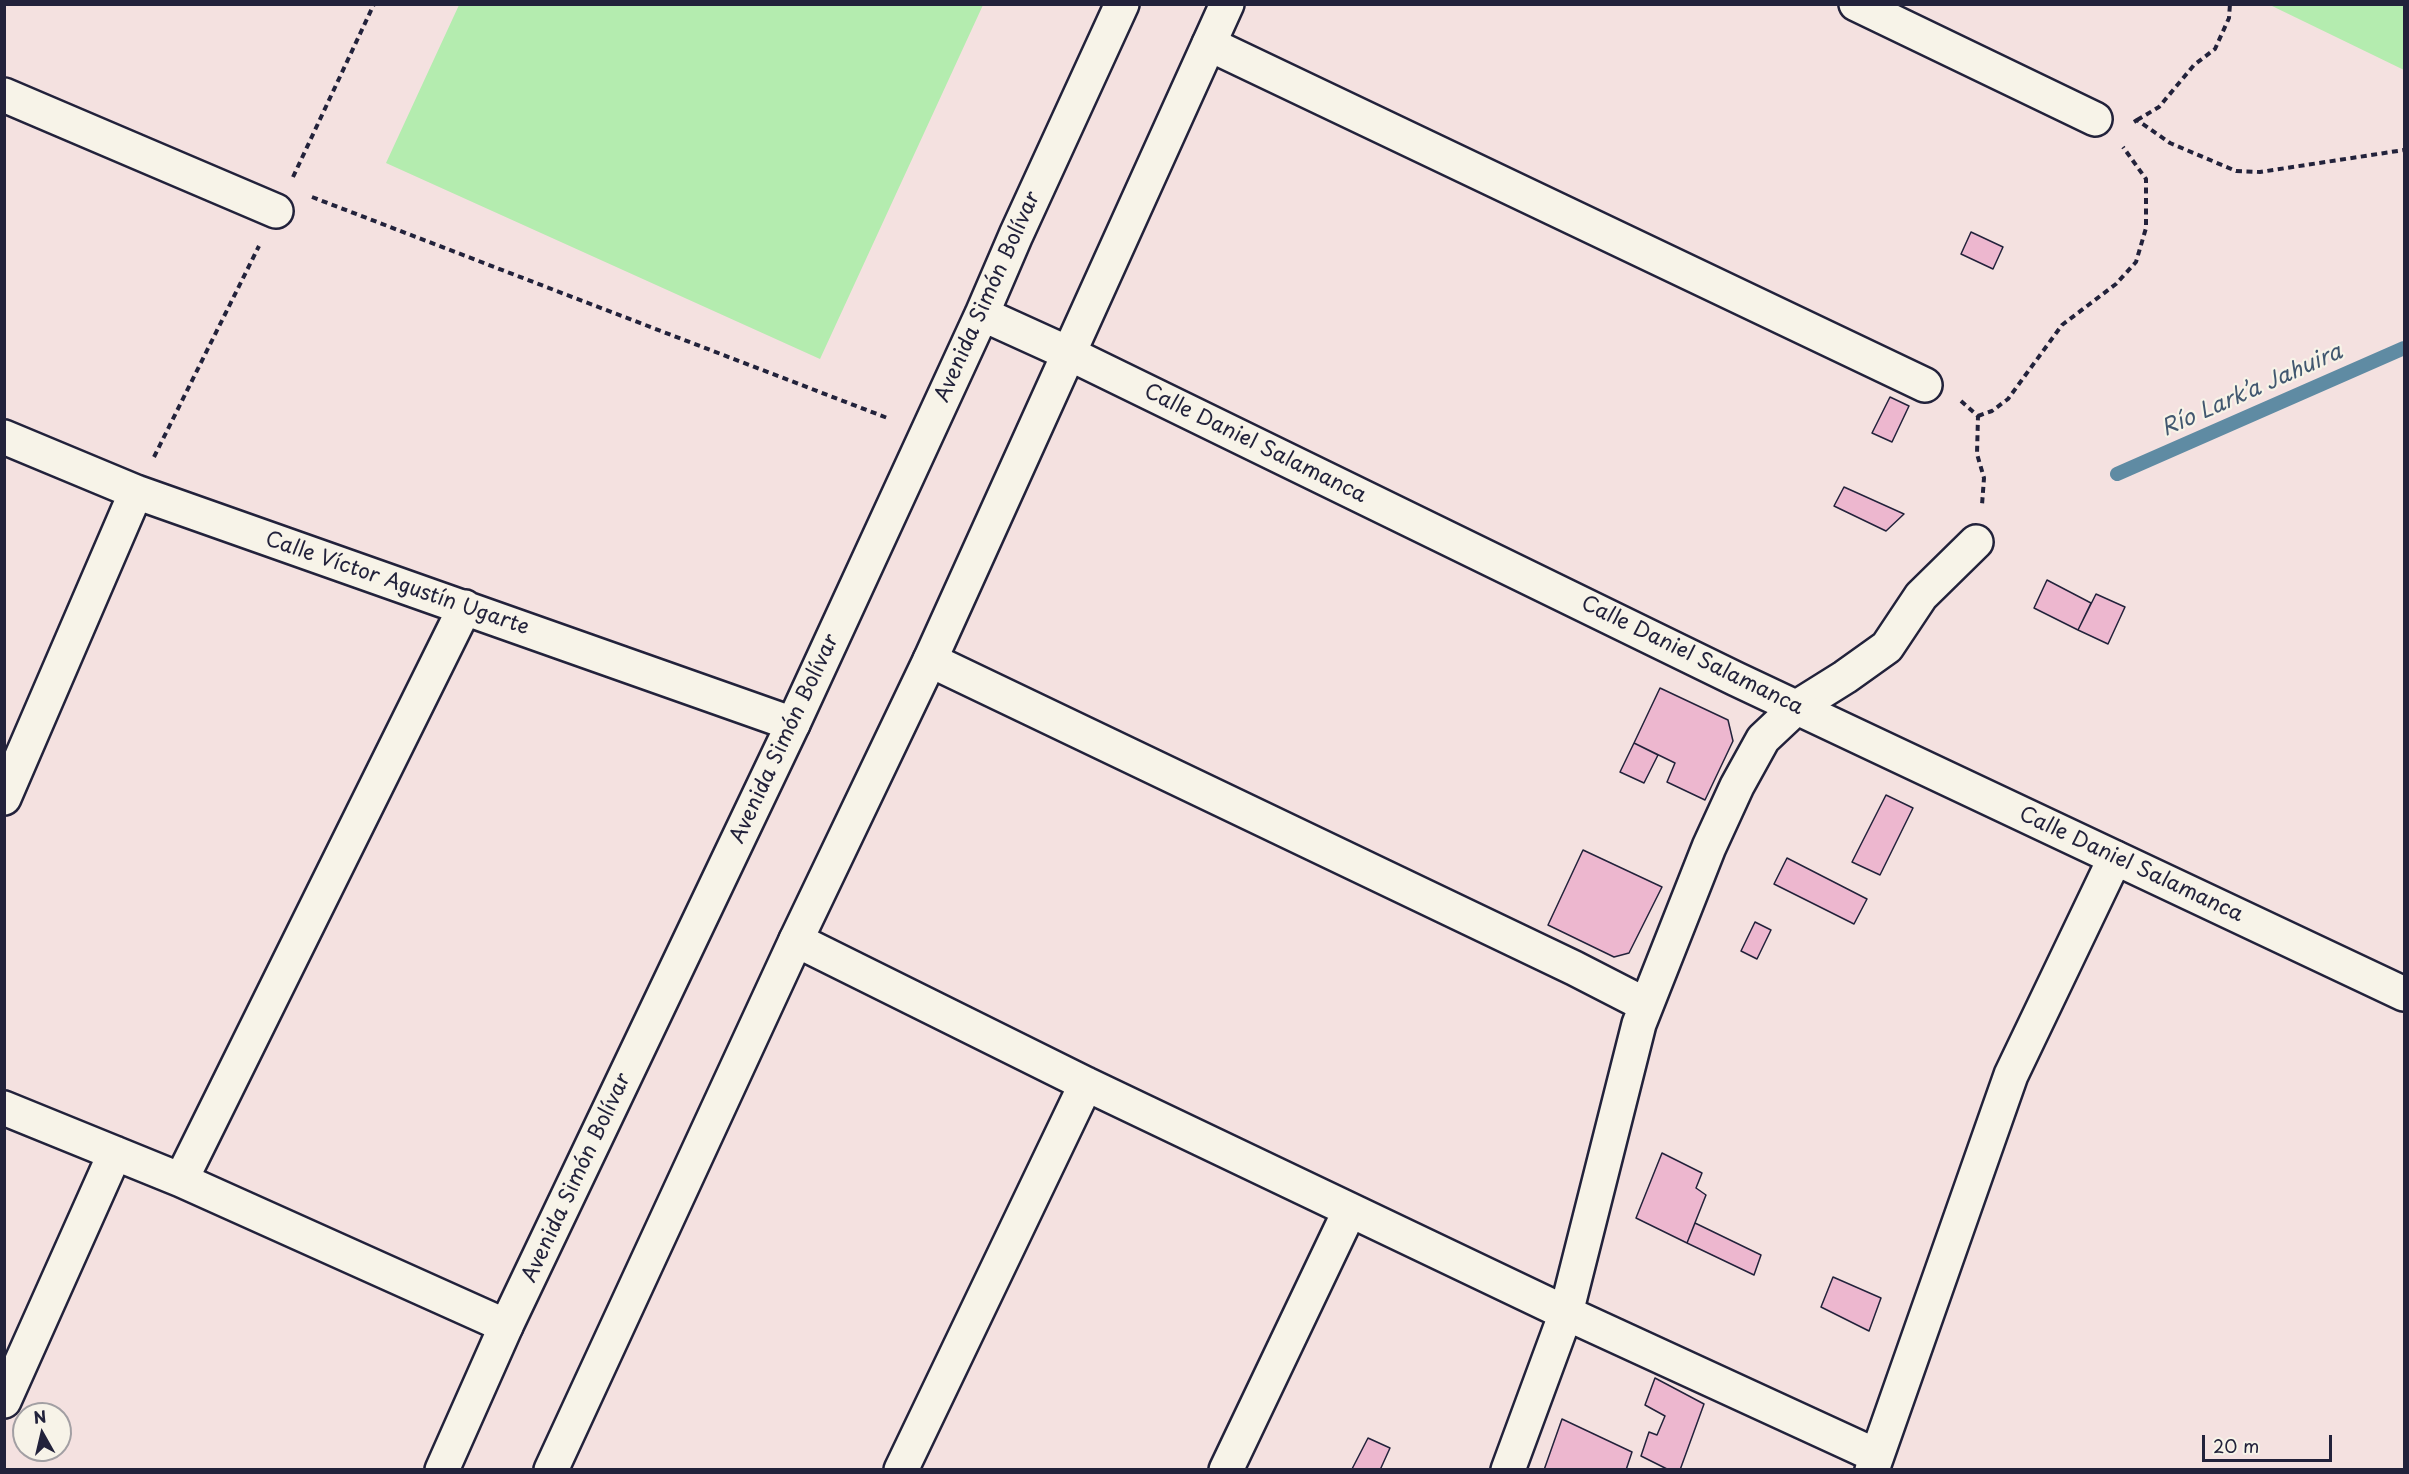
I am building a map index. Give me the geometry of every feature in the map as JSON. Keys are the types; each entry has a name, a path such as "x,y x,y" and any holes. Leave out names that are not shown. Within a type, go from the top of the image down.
{"street":[{"name":"Avenida Simón Bolívar","path":"442,1470 507,1326 793,724 1122,4"},
{"path":"551,1470 796,940 930,660 1071,354 1227,4"},
{"path":"1856,4 2103,125"},
{"path":"1209,44 1925,385"},
{"path":"4,95 276,210"},
{"name":"Calle Daniel Salamanca","path":"982,314 1071,354 1797,707 2404,994"},
{"name":"Calle Víctor Agustín Ugarte","path":"4,437 136,492 793,724"},
{"path":"4,798 136,492"},
{"path":"1508,1470 1566,1313 1646,1005 1705,857 1737,786 1763,739 1797,707 1887,647 1921,596 1976,542"},
{"path":"181,1180 465,607"},
{"path":"930,660 1574,968 1646,1005"},
{"path":"796,940 1086,1084 1875,1463 2011,1075 2115,858"},
{"path":"901,1470 1086,1084"},
{"path":"4,1108 181,1180 507,1326"},
{"path":"4,1401 115,1153"},
{"path":"1226,1470 1350,1210"}],"path":[{"path":"2103,125 2137,120 2159,107 2194,65 2215,49 2229,18 2230,4"},
{"path":"2137,120 2170,143 2236,171 2260,172 2404,150"},
{"path":"1978,416 1992,411 2008,399 2062,325 2116,284 2136,262 2146,228 2146,179 2103,125"},
{"path":"310,196 927,433"},
{"path":"1925,385 1961,401 1978,416"},
{"path":"1976,542 1982,514 1984,478 1977,454 1978,416"}],"green space":[{"path":"459,4 983,5 820,359 386,163"},
{"path":"2270,5 2404,5 2404,70"}],"building":[{"path":"1971,232 2003,247 1993,269 1961,254"},
{"path":"1890,397 1909,406 1892,442 1872,433"},
{"path":"1844,487 1904,514 1886,531 1834,506"},
{"path":"2047,580 2091,603 2078,630 2034,608"},
{"path":"2096,594 2125,607 2108,644 2078,630"},
{"path":"1660,688 1728,720 1733,741 1705,800 1667,782 1675,763 1634,743"},
{"path":"1634,743 1658,755 1644,783 1620,772"},
{"path":"1886,795 1913,808 1880,875 1852,862"},
{"path":"1583,850 1662,887 1629,953 1614,957 1548,925"},
{"path":"1787,858 1867,899 1854,924 1774,884"},
{"path":"1755,922 1771,930 1757,959 1741,951"},
{"path":"1662,1153 1702,1173 1696,1188 1706,1195 1687,1243 1636,1218"},
{"path":"1695,1223 1761,1255 1754,1275 1687,1243"},
{"path":"1833,1277 1881,1298 1869,1331 1821,1307"},
{"path":"1655,1378 1704,1404 1680,1470 1669,1470 1641,1456 1649,1432 1657,1435 1665,1416 1645,1405"},
{"path":"1562,1419 1632,1452 1626,1470 1544,1470"},
{"path":"1368,1438 1390,1448 1380,1470 1352,1469"}],"waterway":[{"name":"Río Lark’a Jahuira","path":"2117,474 2404,348"}]}
